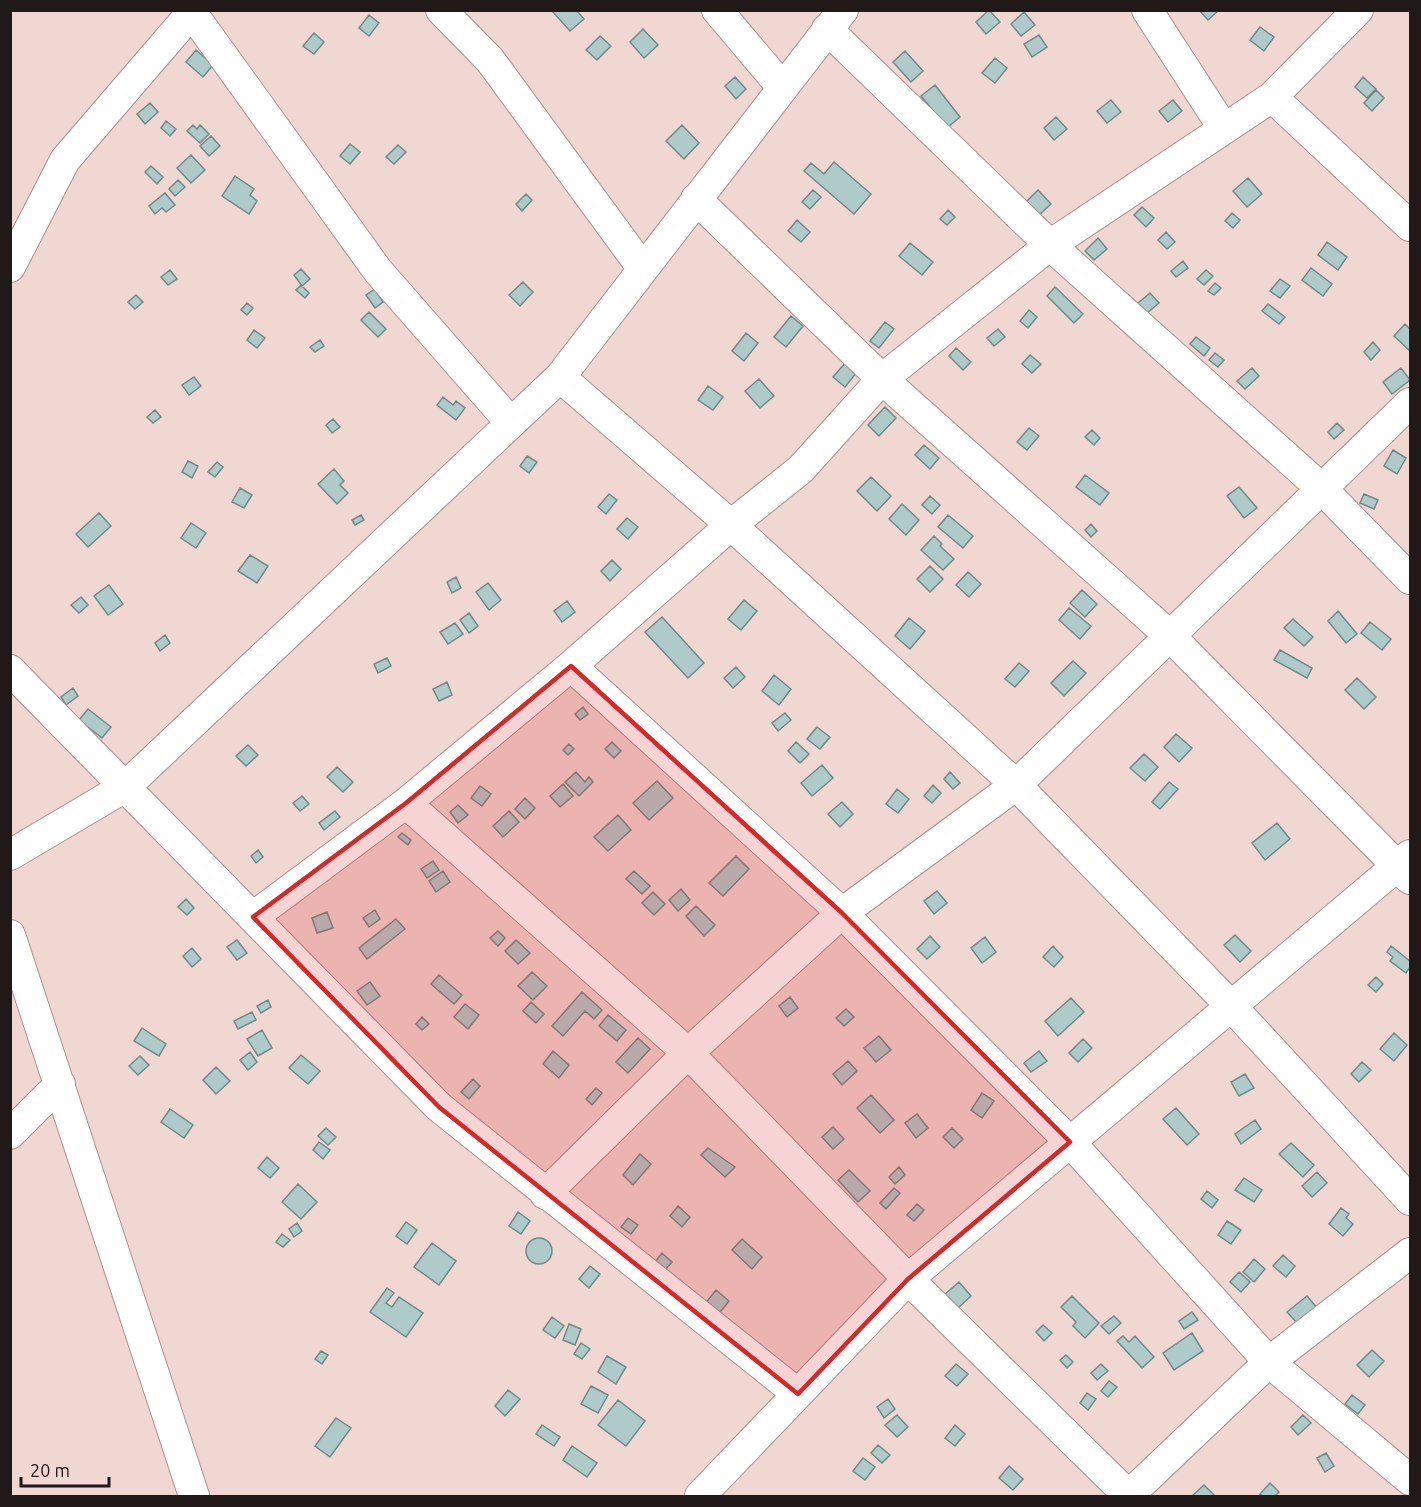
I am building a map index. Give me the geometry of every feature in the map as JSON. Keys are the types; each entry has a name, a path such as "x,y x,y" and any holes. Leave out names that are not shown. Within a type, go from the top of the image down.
{"street":[{"path":"441,10 490,60 643,269"},
{"path":"717,10 782,87"},
{"path":"1147,10 1224,129"},
{"path":"253,918 406,803 571,666 731,525 801,469 882,379 1050,245 1272,97 1358,10"},
{"path":"10,267 65,160 193,12 378,271 512,423"},
{"path":"10,855 125,787 560,377 835,20 1050,245 1322,489 1410,579"},
{"path":"1272,97 1410,226"},
{"path":"696,199 882,379 1170,635 1406,867 1232,1007 908,1279 700,1497"},
{"path":"560,377 731,525 1017,785 1232,1007 1410,1200"},
{"path":"544,1194 688,1053 842,914 1017,785 1410,403"},
{"path":"571,666 842,914 1070,1142 1269,1362 1410,1480"},
{"path":"10,670 439,1107 544,1194 798,1394"},
{"path":"406,803 688,1053 908,1279 1129,1496 1269,1362 1410,1252"},
{"path":"10,935 194,1497"},
{"path":"10,1134 60,1083"}],"highlighted area":[{"path":"571,666 842,913 1070,1142 908,1279 798,1394 439,1107 253,917 406,803"}],"building":[{"path":"576,10 584,19 570,31 552,11"},
{"path":"989,10 1000,22 986,34 976,22"},
{"path":"1199,10 1219,10 1208,20"},
{"path":"1024,12 1035,25 1021,36 1011,24"},
{"path":"369,15 379,23 369,36 359,28"},
{"path":"1260,27 1274,37 1264,51 1250,40"},
{"path":"643,29 658,45 644,58 630,42"},
{"path":"314,33 324,42 314,54 303,46"},
{"path":"1039,35 1047,47 1032,57 1024,44"},
{"path":"600,36 611,46 597,60 586,50"},
{"path":"196,50 213,65 203,77 186,62"},
{"path":"905,51 923,71 911,82 893,62"},
{"path":"995,58 1007,68 995,83 982,73"},
{"path":"735,77 746,89 736,99 725,86"},
{"path":"1363,77 1376,89 1367,98 1355,87"},
{"path":"935,85 960,117 947,128 921,96"},
{"path":"1376,90 1384,98 1372,111 1364,103"},
{"path":"1111,100 1121,112 1107,123 1097,111"},
{"path":"1173,100 1182,111 1168,122 1159,111"},
{"path":"150,103 158,112 145,124 137,114"},
{"path":"1056,117 1067,129 1054,140 1044,128"},
{"path":"166,121 176,129 170,136 161,128"},
{"path":"193,125 197,129 200,125 209,134 200,143 187,131"},
{"path":"682,125 699,143 684,159 666,141"},
{"path":"211,136 220,146 209,156 200,146"},
{"path":"350,144 360,152 350,164 340,156"},
{"path":"398,145 406,152 394,164 386,157"},
{"path":"191,155 205,170 191,183 177,168"},
{"path":"834,162 871,194 854,214 804,171 811,163 824,174"},
{"path":"151,166 163,177 157,184 145,172"},
{"path":"235,176 254,189 250,195 257,201 249,214 222,196"},
{"path":"1248,178 1262,194 1247,207 1233,191"},
{"path":"178,180 185,187 175,196 169,189"},
{"path":"813,190 821,197 810,209 802,202"},
{"path":"1038,190 1051,204 1038,216 1025,203"},
{"path":"165,193 175,205 166,212 162,208 155,214 149,206"},
{"path":"526,194 532,200 522,211 516,204"},
{"path":"1142,207 1154,218 1146,227 1134,215"},
{"path":"948,210 955,217 947,225 940,219"},
{"path":"1232,213 1240,220 1233,228 1225,221"},
{"path":"797,220 810,232 801,242 788,231"},
{"path":"1166,232 1175,242 1167,249 1158,240"},
{"path":"1098,238 1107,249 1094,260 1085,251"},
{"path":"1327,242 1347,257 1338,270 1318,255"},
{"path":"910,243 933,262 922,275 899,256"},
{"path":"1183,261 1188,268 1176,277 1171,271"},
{"path":"1311,268 1332,284 1323,296 1302,280"},
{"path":"301,269 310,279 302,286 294,275"},
{"path":"170,270 177,279 168,285 161,277"},
{"path":"1206,270 1213,276 1204,285 1197,279"},
{"path":"1280,279 1290,286 1280,298 1270,291"},
{"path":"523,282 533,292 520,306 509,295"},
{"path":"1215,283 1221,288 1214,295 1208,291"},
{"path":"301,285 309,293 305,298 296,290"},
{"path":"1055,287 1083,314 1074,323 1047,296"},
{"path":"375,289 383,302 375,308 366,295"},
{"path":"1150,293 1159,303 1146,314 1137,304"},
{"path":"136,295 143,302 135,309 128,302"},
{"path":"247,303 253,308 247,315 241,310"},
{"path":"1268,304 1285,317 1279,324 1262,311"},
{"path":"1029,310 1037,317 1028,328 1020,321"},
{"path":"369,312 386,329 378,337 361,320"},
{"path":"791,316 803,326 786,347 774,337"},
{"path":"885,322 894,329 879,348 870,341"},
{"path":"1405,324 1410,329 1410,351 1394,336"},
{"path":"998,329 1005,337 994,346 987,338"},
{"path":"254,330 265,338 257,348 247,340"},
{"path":"746,333 758,343 744,361 732,351"},
{"path":"1196,337 1210,348 1204,356 1190,344"},
{"path":"320,340 324,346 315,352 310,347"},
{"path":"1373,342 1380,350 1371,360 1364,352"},
{"path":"956,348 971,362 963,370 949,356"},
{"path":"1215,353 1224,360 1218,367 1209,360"},
{"path":"1030,355 1041,364 1032,373 1022,364"},
{"path":"846,362 857,372 845,387 833,377"},
{"path":"1252,368 1259,376 1245,389 1237,381"},
{"path":"1401,368 1410,380 1392,394 1383,382"},
{"path":"194,377 201,386 189,395 182,385"},
{"path":"759,379 774,396 760,408 745,391"},
{"path":"708,386 723,397 713,410 698,400"},
{"path":"443,397 453,405 456,401 465,408 456,420 437,405"},
{"path":"885,407 896,418 879,436 868,425"},
{"path":"155,410 161,417 153,423 147,417"},
{"path":"333,419 340,427 332,433 326,425"},
{"path":"1337,423 1344,430 1334,439 1328,432"},
{"path":"1029,428 1039,436 1027,450 1017,442"},
{"path":"1092,430 1100,438 1094,445 1085,437"},
{"path":"924,445 939,458 930,469 915,455"},
{"path":"1393,450 1406,458 1397,474 1384,466"},
{"path":"527,456 537,462 529,473 520,466"},
{"path":"188,461 198,466 192,478 182,472"},
{"path":"217,462 223,467 215,477 208,472"},
{"path":"334,469 344,481 340,485 348,493 337,504 318,484"},
{"path":"1085,475 1109,493 1100,505 1076,487"},
{"path":"871,477 891,496 877,511 857,491"},
{"path":"1239,487 1257,508 1244,518 1227,496"},
{"path":"240,488 252,495 244,508 232,502"},
{"path":"609,494 617,500 606,514 598,507"},
{"path":"1364,494 1378,500 1374,509 1360,503"},
{"path":"930,496 940,505 932,514 922,505"},
{"path":"902,504 919,520 906,535 889,519"},
{"path":"99,513 111,526 88,547 76,534"},
{"path":"361,515 364,520 355,525 352,520"},
{"path":"948,515 973,536 963,548 938,527"},
{"path":"627,518 638,527 628,539 617,529"},
{"path":"191,523 206,533 196,548 181,538"},
{"path":"1091,524 1097,531 1091,537 1085,530"},
{"path":"934,536 942,544 940,546 954,559 943,570 921,550"},
{"path":"250,555 268,566 257,583 238,571"},
{"path":"612,560 621,569 610,581 601,571"},
{"path":"930,566 943,579 930,592 917,579"},
{"path":"968,572 981,584 969,597 956,585"},
{"path":"456,577 461,588 452,593 447,582"},
{"path":"488,583 501,600 489,610 476,592"},
{"path":"109,585 123,604 108,615 94,596"},
{"path":"1082,590 1097,604 1085,617 1070,603"},
{"path":"81,597 88,605 79,613 71,605"},
{"path":"744,600 757,611 741,630 728,619"},
{"path":"567,601 575,612 562,622 554,611"},
{"path":"1069,608 1091,626 1080,639 1059,620"},
{"path":"1338,611 1357,634 1346,643 1328,621"},
{"path":"469,613 478,626 469,633 460,620"},
{"path":"662,617 704,663 688,678 645,632"},
{"path":"909,618 925,631 910,649 895,636"},
{"path":"1293,619 1313,637 1304,646 1284,628"},
{"path":"1370,622 1391,639 1382,650 1361,633"},
{"path":"455,623 463,634 448,644 440,632"},
{"path":"165,635 170,643 160,651 155,643"},
{"path":"1280,650 1312,668 1307,678 1274,660"},
{"path":"387,658 391,666 378,673 374,664"},
{"path":"1073,661 1086,673 1064,696 1051,683"},
{"path":"1019,663 1029,671 1015,687 1005,679"},
{"path":"736,667 745,677 733,688 724,678"},
{"path":"774,675 791,689 779,705 762,691"},
{"path":"1357,678 1376,697 1364,709 1345,690"},
{"path":"447,682 452,695 439,701 433,689"},
{"path":"73,688 78,696 66,705 61,697"},
{"path":"583,707 588,714 580,720 575,714"},
{"path":"88,709 111,727 102,738 79,720"},
{"path":"785,713 791,720 778,731 772,723"},
{"path":"817,727 830,737 820,749 807,739"},
{"path":"1176,734 1192,748 1179,762 1164,747"},
{"path":"612,742 621,751 614,758 605,749"},
{"path":"796,742 809,754 800,763 788,751"},
{"path":"569,744 574,749 568,755 563,750"},
{"path":"248,745 258,755 246,766 236,756"},
{"path":"1144,754 1158,767 1145,781 1130,768"},
{"path":"822,765 833,778 812,796 801,783"},
{"path":"337,767 353,782 343,792 327,777"},
{"path":"576,772 585,782 589,777 593,782 579,796 565,782"},
{"path":"950,772 960,783 953,789 944,779"},
{"path":"657,781 673,798 649,820 633,803"},
{"path":"1169,782 1178,789 1160,809 1152,802"},
{"path":"563,784 573,796 560,807 550,796"},
{"path":"933,785 941,793 932,803 924,796"},
{"path":"480,786 491,794 482,806 471,798"},
{"path":"897,789 909,799 898,813 886,804"},
{"path":"302,796 309,804 300,811 293,803"},
{"path":"525,798 535,808 525,819 515,809"},
{"path":"842,802 853,814 840,827 828,814"},
{"path":"458,805 468,815 458,823 450,812"},
{"path":"335,811 340,817 324,830 319,823"},
{"path":"509,811 519,822 503,837 493,826"},
{"path":"618,815 631,830 608,851 594,837"},
{"path":"1277,823 1290,839 1265,860 1252,843"},
{"path":"402,833 411,840 408,845 398,837"},
{"path":"258,850 263,857 256,863 251,856"},
{"path":"736,856 749,869 723,896 709,883"},
{"path":"433,861 439,870 427,878 421,869"},
{"path":"443,871 450,882 436,892 429,881"},
{"path":"634,871 650,886 642,894 626,879"},
{"path":"681,889 690,900 678,911 669,900"},
{"path":"937,891 947,903 934,914 924,901"},
{"path":"653,892 665,904 654,915 642,903"},
{"path":"186,899 194,908 187,915 178,907"},
{"path":"696,906 715,925 704,936 686,916"},
{"path":"375,910 380,919 369,927 363,918"},
{"path":"327,912 333,928 317,933 312,918"},
{"path":"396,919 405,929 367,959 359,948"},
{"path":"498,931 505,938 498,946 490,938"},
{"path":"1235,935 1251,951 1240,962 1224,945"},
{"path":"930,936 940,947 927,959 917,949"},
{"path":"985,937 996,952 982,963 971,948"},
{"path":"237,940 247,953 237,960 227,947"},
{"path":"516,940 530,953 518,964 505,951"},
{"path":"1053,946 1063,957 1054,967 1043,957"},
{"path":"1391,946 1410,961 1410,967 1406,973 1390,961 1393,957 1387,952"},
{"path":"192,948 201,959 192,967 183,956"},
{"path":"532,972 547,986 533,1000 518,986"},
{"path":"439,975 462,995 454,1004 431,984"},
{"path":"1376,977 1383,984 1376,992 1368,985"},
{"path":"370,982 380,996 367,1005 357,991"},
{"path":"582,992 602,1010 594,1019 585,1011 563,1036 552,1026"},
{"path":"790,997 798,1008 787,1017 779,1006"},
{"path":"1071,998 1084,1012 1058,1036 1045,1021"},
{"path":"268,1000 271,1007 261,1013 257,1006"},
{"path":"531,1002 544,1014 536,1023 523,1011"},
{"path":"465,1004 479,1015 468,1029 454,1017"},
{"path":"846,1009 854,1017 844,1026 836,1018"},
{"path":"252,1012 256,1020 238,1029 234,1021"},
{"path":"608,1015 626,1030 617,1041 599,1026"},
{"path":"422,1017 429,1024 422,1030 416,1024"},
{"path":"142,1028 166,1044 159,1056 134,1041"},
{"path":"262,1030 272,1048 258,1056 247,1039"},
{"path":"1394,1033 1407,1045 1394,1061 1380,1049"},
{"path":"879,1036 891,1050 876,1062 864,1048"},
{"path":"638,1038 650,1049 628,1073 616,1062"},
{"path":"1083,1039 1092,1048 1078,1062 1069,1053"},
{"path":"553,1051 569,1065 559,1078 543,1064"},
{"path":"1039,1051 1047,1061 1031,1072 1024,1063"},
{"path":"250,1052 257,1062 248,1070 240,1060"},
{"path":"301,1055 320,1071 308,1084 289,1068"},
{"path":"140,1056 149,1065 138,1075 129,1066"},
{"path":"848,1061 857,1071 842,1085 833,1074"},
{"path":"1362,1062 1371,1070 1359,1082 1351,1074"},
{"path":"216,1067 230,1081 216,1094 203,1080"},
{"path":"1245,1074 1254,1088 1239,1096 1231,1082"},
{"path":"473,1079 480,1086 469,1099 461,1092"},
{"path":"596,1088 602,1093 592,1105 586,1099"},
{"path":"982,1093 994,1101 982,1118 971,1110"},
{"path":"871,1095 894,1120 880,1133 857,1108"},
{"path":"1176,1108 1199,1134 1187,1145 1163,1119"},
{"path":"170,1109 193,1125 184,1138 161,1122"},
{"path":"917,1114 928,1128 916,1138 905,1123"},
{"path":"1255,1120 1261,1129 1241,1144 1235,1134"},
{"path":"833,1127 844,1139 833,1149 822,1137"},
{"path":"326,1128 336,1137 328,1145 318,1136"},
{"path":"952,1128 963,1139 954,1148 943,1137"},
{"path":"319,1142 330,1150 323,1159 313,1150"},
{"path":"1291,1143 1314,1165 1303,1177 1279,1154"},
{"path":"708,1148 735,1167 725,1177 701,1155"},
{"path":"640,1154 651,1164 633,1185 623,1175"},
{"path":"267,1157 279,1168 270,1178 258,1168"},
{"path":"899,1167 905,1175 895,1184 889,1177"},
{"path":"849,1170 870,1191 858,1202 838,1180"},
{"path":"1317,1172 1327,1183 1312,1197 1302,1186"},
{"path":"1244,1178 1262,1190 1254,1202 1235,1190"},
{"path":"298,1184 317,1202 301,1219 282,1202"},
{"path":"894,1188 900,1193 886,1209 880,1203"},
{"path":"1207,1191 1218,1200 1212,1208 1201,1199"},
{"path":"917,1204 924,1210 914,1221 907,1215"},
{"path":"678,1206 690,1217 682,1227 670,1216"},
{"path":"1341,1208 1349,1214 1346,1218 1353,1224 1343,1236 1329,1224"},
{"path":"518,1212 530,1221 521,1234 509,1226"},
{"path":"628,1218 638,1225 631,1234 621,1227"},
{"path":"1227,1221 1241,1230 1231,1244 1218,1235"},
{"path":"406,1222 417,1230 407,1244 396,1236"},
{"path":"297,1223 302,1231 294,1237 289,1229"},
{"path":"282,1234 290,1240 283,1247 276,1242"},
{"path":"539,1238 548,1242 552,1251 548,1260 539,1264 530,1260 526,1251 530,1242"},
{"path":"742,1239 762,1257 752,1269 732,1250"},
{"path":"432,1243 456,1261 439,1285 414,1267"},
{"path":"662,1253 672,1262 664,1271 655,1262"},
{"path":"1283,1255 1295,1266 1286,1277 1273,1266"},
{"path":"1254,1259 1265,1269 1254,1282 1243,1272"},
{"path":"590,1266 600,1274 589,1288 579,1279"},
{"path":"1239,1272 1250,1282 1241,1292 1230,1282"},
{"path":"959,1282 971,1296 957,1309 944,1295"},
{"path":"387,1288 394,1293 386,1303 392,1307 399,1297 423,1313 406,1337 370,1312"},
{"path":"716,1290 729,1301 717,1316 704,1305"},
{"path":"1072,1296 1099,1323 1085,1338 1073,1326 1076,1322 1061,1307"},
{"path":"1307,1296 1318,1309 1299,1325 1287,1312"},
{"path":"1192,1312 1198,1320 1184,1329 1179,1321"},
{"path":"1114,1316 1121,1323 1109,1334 1101,1326"},
{"path":"552,1317 564,1326 555,1338 543,1330"},
{"path":"569,1324 581,1329 575,1345 563,1340"},
{"path":"1043,1325 1052,1333 1044,1341 1036,1332"},
{"path":"1192,1333 1203,1351 1174,1370 1163,1353"},
{"path":"1123,1336 1129,1342 1135,1336 1154,1357 1142,1368 1117,1341"},
{"path":"581,1343 590,1349 582,1359 574,1354"},
{"path":"1372,1350 1384,1361 1369,1377 1357,1365"},
{"path":"321,1351 328,1355 322,1364 315,1359"},
{"path":"1066,1355 1073,1362 1067,1368 1060,1360"},
{"path":"607,1356 626,1367 616,1384 598,1372"},
{"path":"956,1364 968,1374 957,1386 945,1376"},
{"path":"1101,1364 1108,1371 1097,1380 1091,1373"},
{"path":"1109,1381 1117,1387 1108,1397 1101,1391"},
{"path":"591,1386 608,1395 598,1413 581,1404"},
{"path":"508,1390 520,1399 505,1416 495,1406"},
{"path":"1087,1393 1096,1399 1088,1410 1080,1403"},
{"path":"1352,1395 1365,1405 1358,1414 1345,1404"},
{"path":"888,1399 895,1409 884,1418 877,1407"},
{"path":"618,1400 645,1421 626,1446 598,1425"},
{"path":"897,1415 908,1427 897,1437 885,1425"},
{"path":"1303,1415 1311,1423 1298,1435 1291,1427"},
{"path":"336,1418 351,1428 330,1457 315,1446"},
{"path":"542,1425 560,1437 554,1446 536,1434"},
{"path":"955,1425 965,1434 955,1446 945,1438"},
{"path":"878,1445 890,1455 882,1463 871,1453"},
{"path":"572,1446 597,1463 587,1477 563,1460"},
{"path":"1326,1453 1334,1466 1325,1472 1317,1458"},
{"path":"863,1458 875,1467 865,1480 853,1471"},
{"path":"1009,1466 1023,1479 1013,1490 999,1478"},
{"path":"1270,1483 1279,1492 1275,1496 1260,1494"},
{"path":"1204,1485 1215,1496 1192,1496"}]}
